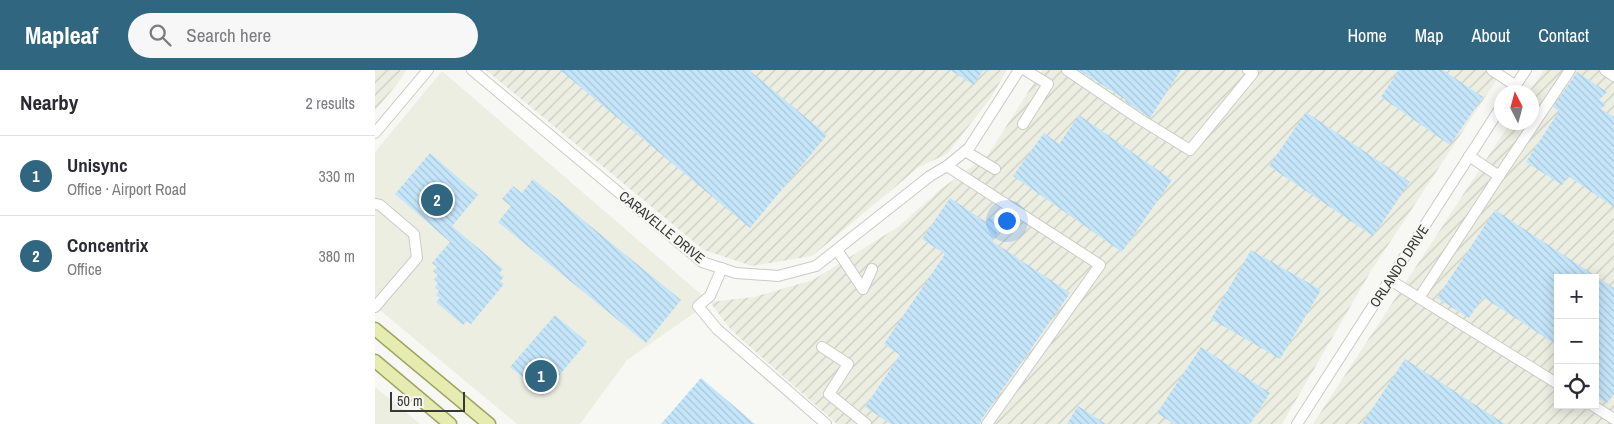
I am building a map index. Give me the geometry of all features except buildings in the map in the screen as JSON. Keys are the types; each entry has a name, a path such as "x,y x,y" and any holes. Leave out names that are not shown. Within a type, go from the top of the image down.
{"main road":[{"path":"375,329 489,424"},
{"path":"375,361 450,424"}],"street":[{"path":"375,133 428,70"},
{"name":"CARAVELLE DRIVE","path":"472,70 702,262 736,273 778,276 816,266 930,176 947,166 969,148 1019,70"},
{"path":"1023,124 1048,84 1025,70"},
{"path":"1067,70 1138,118 1190,150 1253,73 1248,70"},
{"path":"1492,70 1509,85"},
{"path":"1517,85 1526,70"},
{"path":"1419,298 1570,70"},
{"path":"1605,70 1614,76"},
{"name":"ORLANDO DRIVE","path":"1297,424 1494,118"},
{"path":"965,151 995,168"},
{"path":"1469,156 1499,176"},
{"path":"947,166 1100,265 987,424"},
{"path":"375,307 417,258 415,234 377,201"},
{"path":"837,250 863,289 872,269"},
{"path":"722,268 709,296 698,306 717,329 826,424"},
{"path":"1390,280 1554,382"},
{"path":"822,347 848,364 829,394 866,424"},
{"path":"1598,409 1614,419"}],"shaded area":[{"path":"375,70 406,70 375,111"},
{"path":"486,70 1007,70 990,99 947,154 919,167 812,256 752,266 704,250"},
{"path":"1042,70 1503,70 1371,271 1282,424 837,424 731,330 710,302 754,297 813,280 898,227 941,189 988,155"},
{"path":"1544,70 1614,70 1614,424 1313,424 1505,130 1539,130 1539,85 1534,85"},
{"path":"442,71 710,302 627,360 580,424 517,424 375,306 375,152"},
{"path":"375,387 420,424 375,424"}],"place":[{"name":"Concentrix","path":"437,200"},
{"name":"Unisync","path":"541,376"}]}
